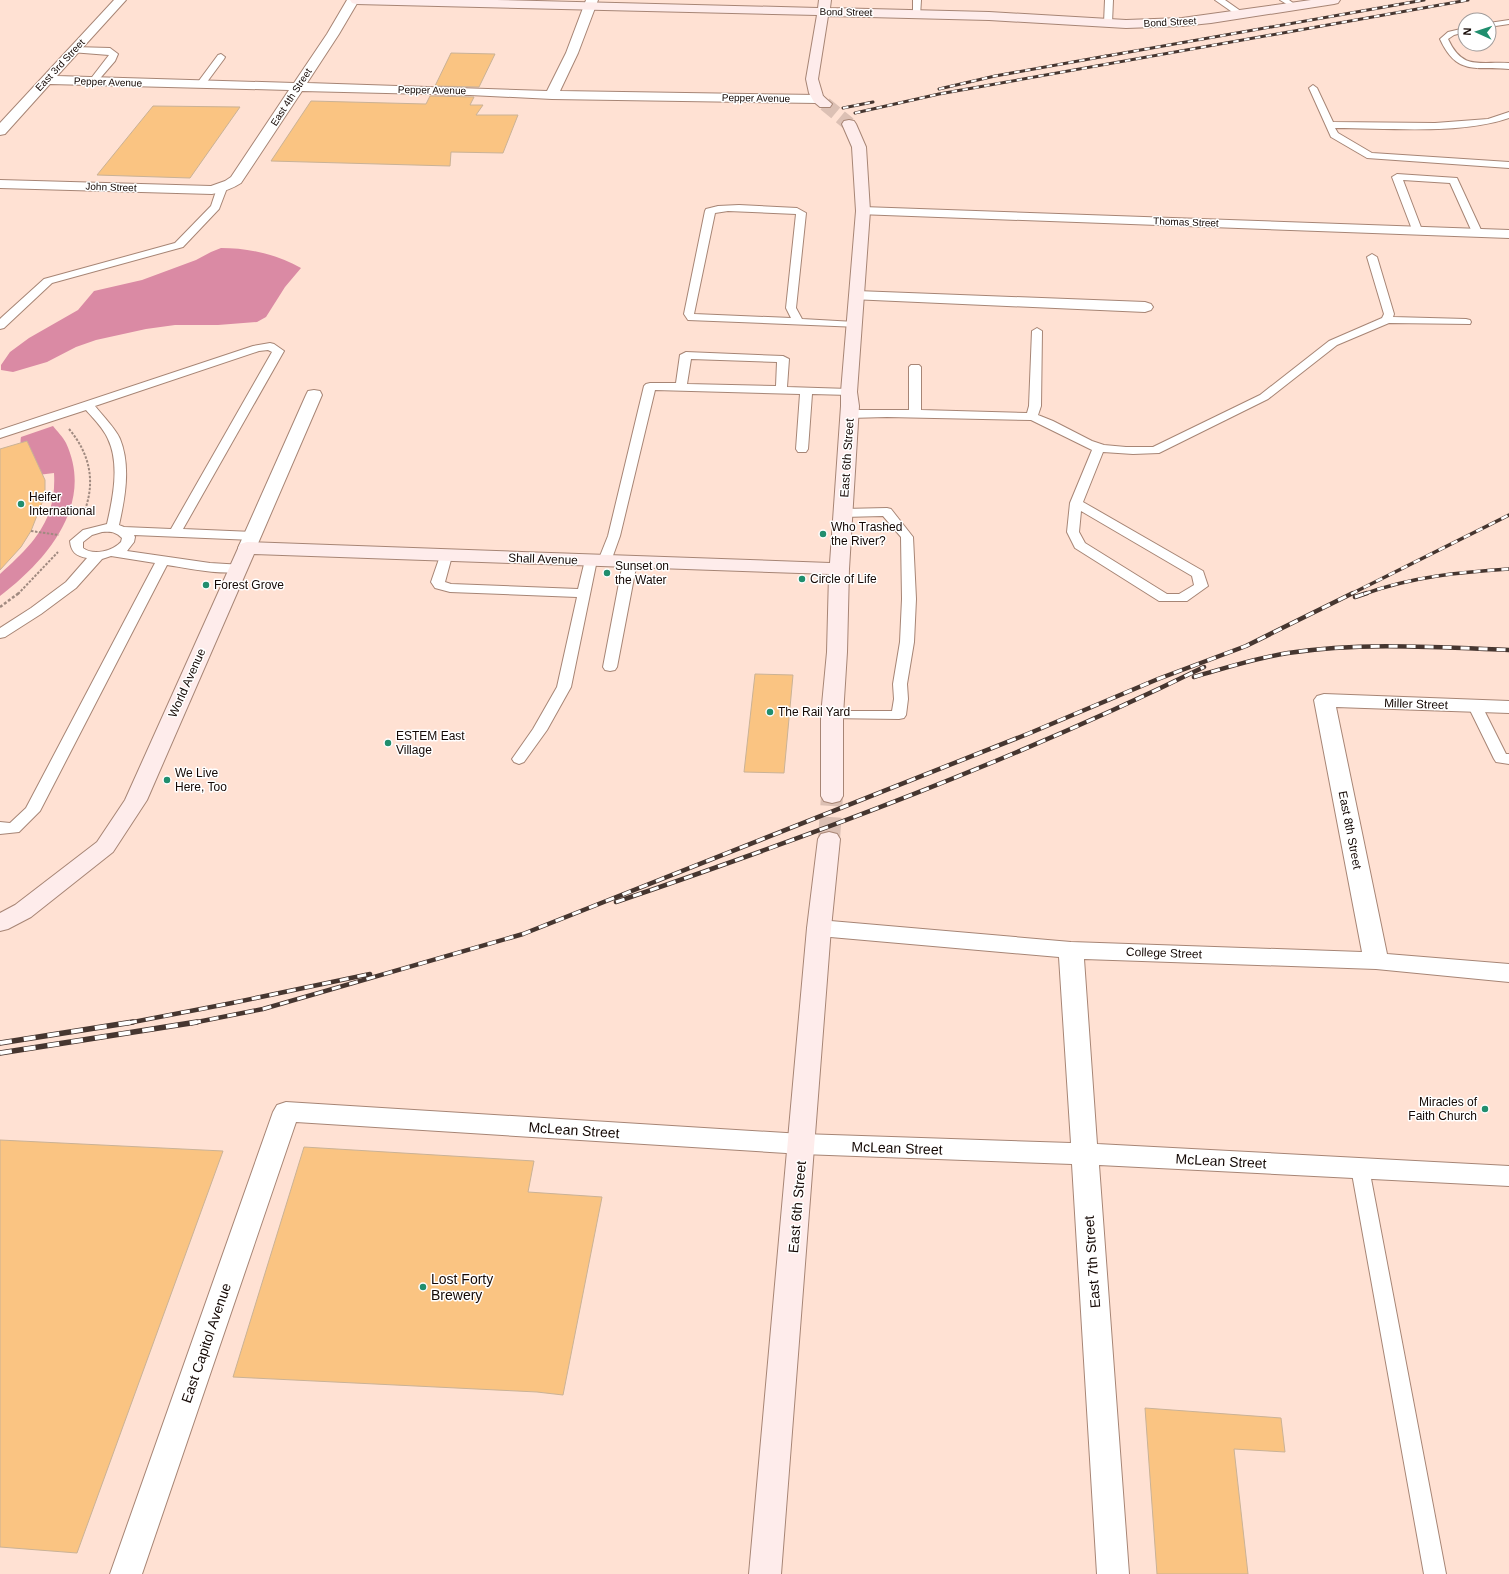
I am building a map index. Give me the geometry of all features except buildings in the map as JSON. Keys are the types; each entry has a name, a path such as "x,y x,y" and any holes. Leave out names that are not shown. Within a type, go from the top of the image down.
{"street":[{"name":"East 3rd Street","path":"0,131 120,0"},
{"name":"East 4th Street","path":"222,188 236,180 334,34 353,0"},
{"name":"Bond Street","path":"356,0 825,6 917,14 1034,18 1108,23 1182,22 1241,14 1289,3 1334,0"},
{"path":"552,95 572,54 591,3"},
{"name":"Pepper Avenue","path":"46,80 822,102 813,89 812,79 825,6"},
{"name":"East 6th Street","path":"832,796 832,716 837,652 839,569 849,414 849,392 863,211 859,147 849,124"},
{"name":"John Street","path":"0,184 212,190 222,188"},
{"name":"Thomas Street","path":"863,211 1509,234"},
{"path":"857,296 1145,307"},
{"name":"World Avenue","path":"0,923 23,911 105,847 136,800 314,396"},
{"name":"Shall Avenue","path":"250,542 446,556 839,569"},
{"name":"Miller Street","path":"1324,700 1509,708"},
{"name":"East 8th Street","path":"1324,700 1376,961"},
{"name":"East 6th Street","path":"765,1574 819,928 829,840"},
{"name":"College Street","path":"819,928 1071,950 1376,961 1509,973"},
{"name":"East 7th Street","path":"1071,950 1086,1154 1112,1574"},
{"name":"McLean Street","path":"286,1112 802,1144 1086,1154 1509,1176"},
{"name":"East Capitol Avenue","path":"126,1574 286,1112"}],"lane":[{"path":"917,0 917,14"},
{"path":"1108,23 1109,0"},
{"path":"1219,0 1241,14"},
{"path":"1497,24 1509,22"},
{"path":"1457,32 1446,36 1444,39 1452,54 1462,64 1472,66 1509,66"},
{"path":"74,50 110,51 114,54 112,59 93,81"},
{"path":"202,84 221,58"},
{"path":"1313,88 1334,135 1370,156 1509,165"},
{"path":"1330,125 1435,126 1489,122 1509,115"},
{"path":"1417,230 1397,177 1454,180 1477,232"},
{"path":"0,326 48,281 179,244 216,207 222,188"},
{"path":"798,322 791,308 802,213 797,211 731,209 716,209 710,211 689,314 692,318 855,325"},
{"path":"1372,257 1389,314 1387,320"},
{"path":"849,414 915,414 1032,418 1048,422 1099,448 1136,451 1155,450 1264,397 1333,342 1387,320 1466,322"},
{"path":"1032,418 1035,406 1037,331"},
{"path":"0,434 257,348 270,346 278,351 175,533"},
{"path":"681,387 686,355 783,359 782,390"},
{"path":"915,367 915,414"},
{"path":"519,759 540,730 564,687 584,593 598,561 614,536 650,386 849,392"},
{"path":"802,449 806,391"},
{"path":"88,405 114,438 120,463 118,502 112,528"},
{"path":"1076,503 1198,574 1201,586 1182,598 1164,598 1080,545 1073,532 1076,503 1099,448"},
{"path":"832,716 899,715 900,684 908,634 909,599 907,537 887,512 843,513"},
{"path":"125,531 129,537 126,544 113,552 96,556 82,553 77,548 76,541 90,531 112,528 125,531 175,533 250,542"},
{"path":"113,552 210,567 238,568"},
{"path":"0,634 20,622 72,584 96,556"},
{"path":"446,556 438,582 440,585 450,588 584,593"},
{"path":"0,828 14,828 32,810 163,560"},
{"path":"610,667 630,562"},
{"path":"1475,706 1501,759 1509,759"},
{"path":"1360,1168 1435,1574"}],"path":[{"path":"56,416 72,432 84,449 90,468 91,489 82,517"},
{"path":"31,531 60,535"},
{"path":"0,607 17,595 62,547"}],"shaded area":[{"path":"221,248 242,249 262,253 282,259 301,268 285,287 266,317 257,322 218,325 175,325 146,329 96,340 76,347 47,362 13,372 1,370 1,365 10,352 29,338 78,310 94,291 142,280 196,260"},
{"path":"53,426 66,443 73,466 74,488 70,509 61,530 49,549 34,566 0,596 0,574 22,553 40,531 47,518 54,490 54,473 38,475 28,462 23,452 21,447 21,437"}],"tunnel":[{"path":"825,104 849,124"},
{"path":"829,839 832,796"}],"railway":[{"path":"1101,57 1424,0"},
{"path":"855,113 939,94 1468,0"},
{"path":"939,89 995,76 1106,56"},
{"path":"843,108 873,102"},
{"path":"1353,593 1509,515"},
{"path":"1355,597 1382,588 1418,579 1509,569"},
{"path":"192,1023 263,1009 523,934 1030,733 1158,679 1246,646 1353,593"},
{"path":"1194,677 1288,653 1343,647 1398,646 1509,650"},
{"path":"616,902 766,850 914,794 1061,733 1204,667"},
{"path":"128,1023 370,974"},
{"path":"0,1043 133,1022"},
{"path":"0,1053 197,1022"}],"place":[{"name":"Heifer International","path":"21,504"},
{"name":"Who Trashed the River?","path":"823,534"},
{"name":"Sunset on the Water","path":"607,573"},
{"name":"Circle of Life","path":"802,579"},
{"name":"Forest Grove","path":"206,585"},
{"name":"The Rail Yard","path":"770,712"},
{"name":"ESTEM East Village","path":"388,743"},
{"name":"We Live Here, Too","path":"167,780"},
{"name":"Miracles of Faith Church","path":"1485,1109"},
{"name":"Lost Forty Brewery","path":"423,1287"}]}
